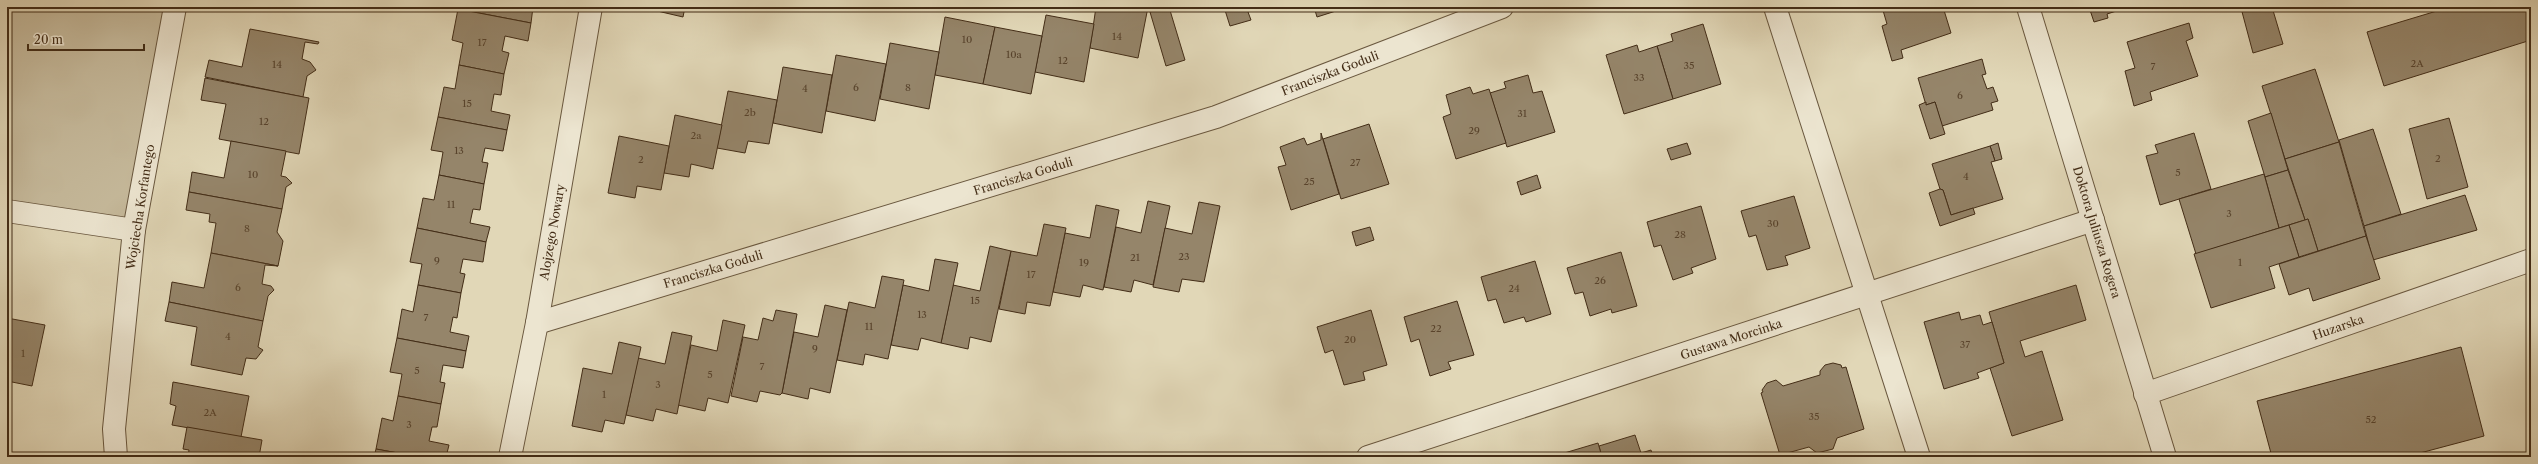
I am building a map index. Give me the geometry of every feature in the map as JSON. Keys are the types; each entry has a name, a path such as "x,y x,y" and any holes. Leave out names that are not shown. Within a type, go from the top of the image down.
{"street":[{"name":"Wojciecha Korfantego","path":"116,457 114,429 134,230 175,7"},
{"name":"Alojzego Nowary","path":"510,457 536,323 591,7"},
{"name":"Franciszka Goduli","path":"536,323 1216,117 1502,7"},
{"path":"1775,7 1919,457"},
{"name":"Doktora Juliusza Rogera","path":"2028,7 2165,457"},
{"path":"7,211 134,230"},
{"name":"Gustawa Morcinka","path":"1368,457 2094,220"},
{"name":"Huzarska","path":"2145,394 2531,260"}],"shaded area":[{"path":"7,7 175,7 134,230 7,211"}],"building":[{"path":"459,7 533,7 531,23 458,9"},
{"path":"654,7 685,7 683,17 653,10"},
{"path":"690,7 709,7 708,11"},
{"path":"1096,7 1148,7 1138,58 1090,48"},
{"path":"1169,7 1185,60 1166,66 1150,12"},
{"path":"1224,7 1262,7 1248,12 1251,20 1230,26"},
{"path":"1314,7 1338,7 1339,10 1317,17"},
{"path":"1882,7 1943,7 1951,33 1901,50 1903,58 1892,61 1882,26 1887,24"},
{"path":"2089,7 2129,7 2107,14 2108,18 2094,22"},
{"path":"2272,7 2283,44 2253,53 2241,8"},
{"path":"2450,7 2531,7 2531,40 2384,86 2367,32"},
{"path":"458,9 531,23 528,41 505,36 502,51 509,53 504,74 459,65 463,43 452,40"},
{"path":"1046,15 1094,24 1084,82 1035,72"},
{"path":"945,17 995,27 983,84 935,75"},
{"path":"2189,23 2193,38 2186,41 2198,76 2150,92 2152,100 2134,106 2125,71 2135,68 2127,42"},
{"path":"1703,24 1721,84 1673,99 1657,46 1673,41 1671,34"},
{"path":"995,27 1042,36 1031,94 983,84"},
{"path":"250,29 319,42 318,44 305,42 302,59 310,62 316,70 307,76 303,97 205,77 209,60 242,67"},
{"path":"890,43 939,52 929,109 880,99"},
{"path":"1637,45 1639,52 1657,46 1673,99 1624,114 1606,55"},
{"path":"836,55 886,64 875,121 826,111"},
{"path":"1982,59 1986,74 1982,75 1987,89 1993,87 1998,101 1991,103 1993,110 1942,126 1935,102 1926,105 1918,78"},
{"path":"459,65 504,74 501,95 494,94 491,111 510,115 507,130 438,117 444,87 455,89"},
{"path":"783,67 832,75 822,133 773,123"},
{"path":"2315,69 2339,142 2285,159 2262,86"},
{"path":"1528,75 1533,93 1542,91 1555,132 1507,147 1490,93 1506,88 1504,82"},
{"path":"205,78 309,98 299,154 219,139 226,104 201,100"},
{"path":"1470,87 1473,94 1489,89 1506,143 1456,159 1443,117 1451,114 1446,95"},
{"path":"728,91 777,100 769,144 748,141 745,153 717,148"},
{"path":"1926,102 1926,105 1935,102 1945,134 1930,139 1919,105"},
{"path":"2271,113 2288,170 2265,177 2248,121"},
{"path":"675,115 722,125 713,169 691,164 689,177 664,173"},
{"path":"438,117 507,130 503,151 485,148 482,162 488,163 484,184 439,175 443,152 431,150"},
{"path":"2449,118 2468,187 2427,199 2409,129"},
{"path":"1369,124 1389,184 1341,199 1323,139"},
{"path":"2373,129 2401,214 2364,226 2339,140"},
{"path":"1321,133 1339,194 1291,210 1278,167 1286,165 1280,147 1304,138 1307,145 1321,140"},
{"path":"2194,133 2211,189 2160,205 2146,156 2158,153 2155,145"},
{"path":"619,136 669,146 661,190 637,186 635,198 608,193"},
{"path":"231,141 286,151 281,176 286,177 292,183 286,187 282,209 189,192 192,172 224,178"},
{"path":"2339,142 2366,236 2318,251 2308,219 2305,220 2285,159"},
{"path":"1687,143 1691,154 1671,160 1667,149"},
{"path":"1998,143 2002,159 1995,161 1990,146"},
{"path":"1990,146 1995,161 1991,162 2003,199 1951,215 1943,190 1940,189 1932,164"},
{"path":"2288,170 2305,220 2279,228 2265,177"},
{"path":"2264,174 2279,228 2196,254 2179,199"},
{"path":"439,175 484,184 480,210 473,209 470,223 490,227 486,242 417,228 423,198 434,200"},
{"path":"1537,175 1541,188 1521,195 1517,182"},
{"path":"1940,189 1943,190 1951,215 1973,208 1975,214 1940,226 1929,193"},
{"path":"189,192 282,209 277,232 283,241 278,266 211,253 216,223 209,222 210,214 186,210"},
{"path":"2465,195 2477,230 2373,260 2364,226"},
{"path":"1794,196 1810,248 1785,256 1788,265 1767,270 1756,235 1749,237 1741,211"},
{"path":"1148,201 1170,206 1153,285 1134,280 1131,292 1104,287 1116,227 1141,233"},
{"path":"1199,202 1220,206 1204,282 1182,279 1179,292 1153,287 1165,228 1192,234"},
{"path":"1096,205 1119,210 1103,290 1083,285 1080,297 1053,292 1065,233 1090,238"},
{"path":"1701,206 1716,259 1691,268 1693,273 1673,280 1661,245 1654,247 1647,222"},
{"path":"2308,219 2318,251 2299,257 2289,225"},
{"path":"1044,224 1066,228 1050,306 1027,302 1025,314 999,309 1011,251 1037,256"},
{"path":"2289,225 2299,257 2269,267 2275,288 2211,308 2194,254"},
{"path":"1370,227 1374,240 1356,246 1352,232"},
{"path":"417,228 486,242 483,262 463,259 460,273 465,274 461,293 418,285 422,264 410,262"},
{"path":"2366,236 2380,279 2313,301 2309,288 2289,295 2279,264"},
{"path":"990,246 1011,251 991,342 970,337 968,349 941,343 953,285 980,291"},
{"path":"1621,252 1637,306 1612,313 1611,309 1590,316 1583,292 1575,294 1567,268"},
{"path":"211,253 278,266 265,265 262,284 271,286 274,290 268,296 263,321 169,302 172,282 204,288"},
{"path":"935,259 958,263 941,343 921,338 918,350 891,345 903,285 929,291"},
{"path":"1535,261 1551,314 1526,322 1524,317 1504,323 1496,299 1488,301 1481,277"},
{"path":"882,276 904,280 888,359 865,354 863,365 837,360 849,302 875,308"},
{"path":"418,285 461,293 457,318 453,317 450,332 469,336 466,351 397,338 402,309 413,312"},
{"path":"2076,285 2086,320 2020,341 2025,357 2042,351 2063,420 2012,436 1990,368 2004,363 1989,312"},
{"path":"1457,301 1474,355 1448,362 1451,369 1430,376 1419,339 1411,342 1404,317"},
{"path":"169,302 263,321 258,347 263,350 256,359 246,358 242,375 191,365 197,327 165,321"},
{"path":"825,305 847,310 830,393 810,388 808,399 782,393 794,332 818,337"},
{"path":"776,310 797,314 782,393 780,395 760,391 757,402 731,396 743,337 758,340 763,318 773,321"},
{"path":"1371,310 1387,365 1363,372 1365,380 1344,385 1333,350 1325,353 1317,327"},
{"path":"1959,312 1961,320 1980,315 1983,325 1992,322 2004,363 1977,373 1979,378 1944,389 1924,322"},
{"path":"7,318 45,325 32,386 7,381"},
{"path":"723,320 745,325 728,403 708,398 705,411 678,405 691,345 717,351"},
{"path":"672,332 692,336 677,414 656,409 653,421 626,415 638,358 665,364"},
{"path":"397,338 466,351 463,368 443,365 440,382 445,383 441,404 398,396 402,374 390,372"},
{"path":"619,342 641,347 624,424 605,420 602,432 572,426 583,368 612,374"},
{"path":"2461,347 2484,436 2405,457 2272,457 2257,401"},
{"path":"1833,363 1841,365 1842,368 1846,367 1864,429 1837,438 1833,449 1817,453 1809,447 1780,455 1761,393 1763,392 1762,390 1767,383 1776,380 1783,386 1820,375 1820,371 1825,365"},
{"path":"173,382 249,396 241,437 172,425 176,406 170,404"},
{"path":"398,396 441,404 437,427 432,427 429,441 449,445 446,457 420,457 376,449 382,418 393,421"},
{"path":"187,427 262,440 259,457 188,457 189,450 183,449"},
{"path":"1635,435 1641,453 1651,450 1653,457 1602,457 1599,446"},
{"path":"1598,443 1602,457 1562,457 1561,454"},
{"path":"376,449 420,457 374,457"}]}
